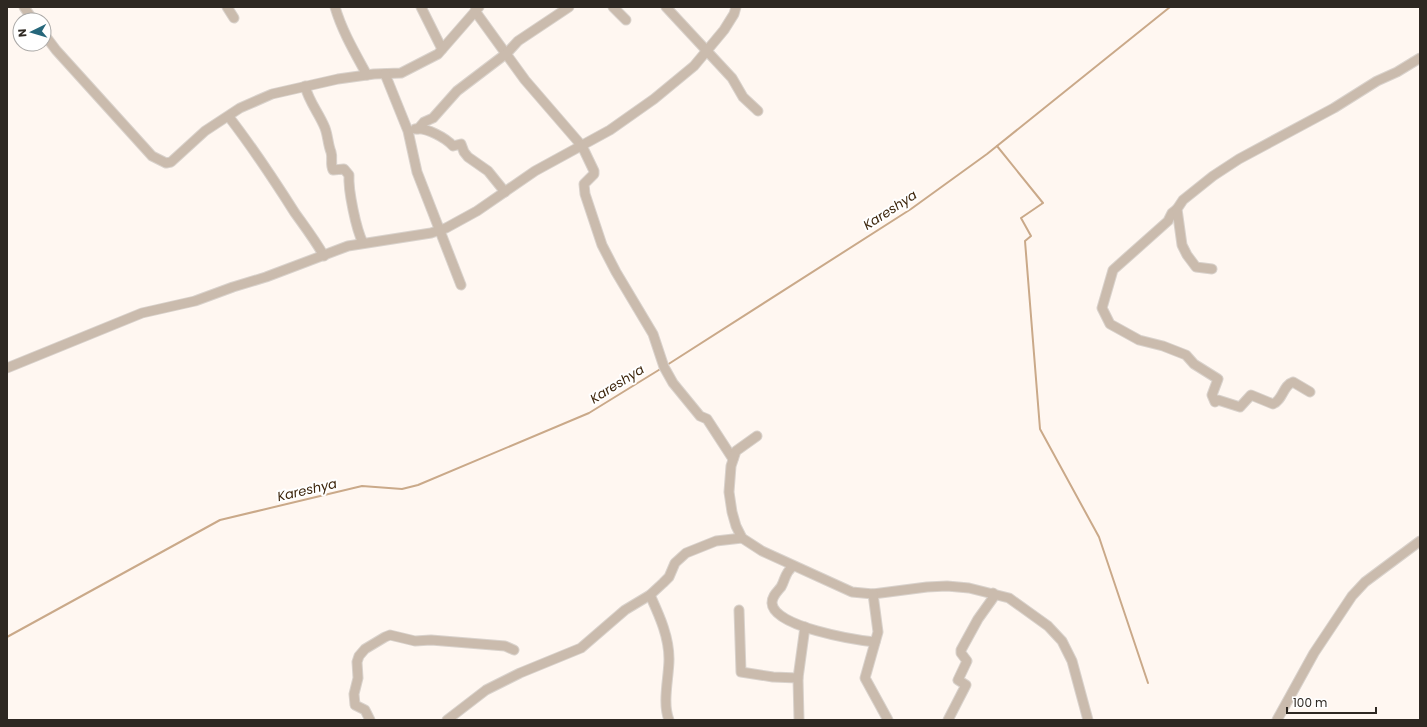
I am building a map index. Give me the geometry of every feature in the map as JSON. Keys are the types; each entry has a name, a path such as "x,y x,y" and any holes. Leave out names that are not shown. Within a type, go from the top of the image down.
{"street":[{"path":"227,7 234,18"},
{"path":"335,7 338,19 367,75"},
{"path":"421,7 442,49"},
{"path":"418,129 424,122 433,118 457,91 507,53 518,41 569,7"},
{"path":"613,7 626,20"},
{"path":"666,7 732,78 743,97 758,111"},
{"path":"7,368 142,313 195,301 363,243 407,238 440,231 477,210 534,171 610,130 654,99 694,66 735,11 728,7"},
{"path":"52,45 152,156 159,161 166,163 171,162 206,131 229,117 240,108 265,97 305,86 367,75 401,73 438,54 477,9 525,80 582,146 594,171 594,174 584,184 584,194 602,245 619,279 653,334 664,367 673,383 700,416 707,419 732,459"},
{"path":"1310,392 1293,382 1288,384 1279,400 1273,404 1251,395 1240,406 1218,400 1215,402 1212,395 1218,379 1194,364 1186,355 1163,346 1139,340 1108,322 1102,305 1112,270 1168,221 1172,213 1177,210 1183,200 1213,176 1239,159 1334,108 1377,81 1397,72 1420,58"},
{"path":"385,74 408,132 417,172 461,285"},
{"path":"305,86 311,104 324,127 329,149 332,154 331,166 333,170 344,169 349,175 353,207 363,243"},
{"path":"229,117 254,148 324,256"},
{"path":"408,132 424,129 444,138 453,146 461,144 468,157 488,171 505,192"},
{"path":"1177,210 1182,245 1187,255 1196,267 1212,269"},
{"path":"757,436 736,450 732,459 729,492 736,526 742,538 762,551 852,592 873,594 927,586 947,586 993,593 1018,602 1058,636 1072,661 1088,720"},
{"path":"447,720 486,690 520,673 581,648 625,610 650,595 669,577 675,563 686,553 720,540 742,538"},
{"path":"1277,720 1314,653 1352,596 1365,582 1420,541"},
{"path":"793,566 786,572 780,587 775,594 772,603 776,611 805,627 837,637 875,642"},
{"path":"948,720 966,685 958,680 968,661 961,653 961,650 978,619 993,598 993,593"},
{"path":"873,594 878,628 865,678 888,720"},
{"path":"650,595 661,621 667,643 669,657 667,706 669,720"},
{"path":"739,610 740,672 773,677 798,678"},
{"path":"799,720 798,678 805,627"},
{"path":"370,720 365,710 355,704 354,694 358,678 357,662 365,649 385,637 390,635 415,641 431,640 505,646 514,650"}],"waterway":[{"name":"Kareshya","path":"667,365 911,209 987,154 1170,7"},
{"path":"997,146 1043,203 1021,218 1031,236 1025,241 1040,429 1099,537 1148,683"},
{"name":"Kareshya","path":"7,637 220,520 362,486 402,489 418,485 589,413 662,368"}]}
